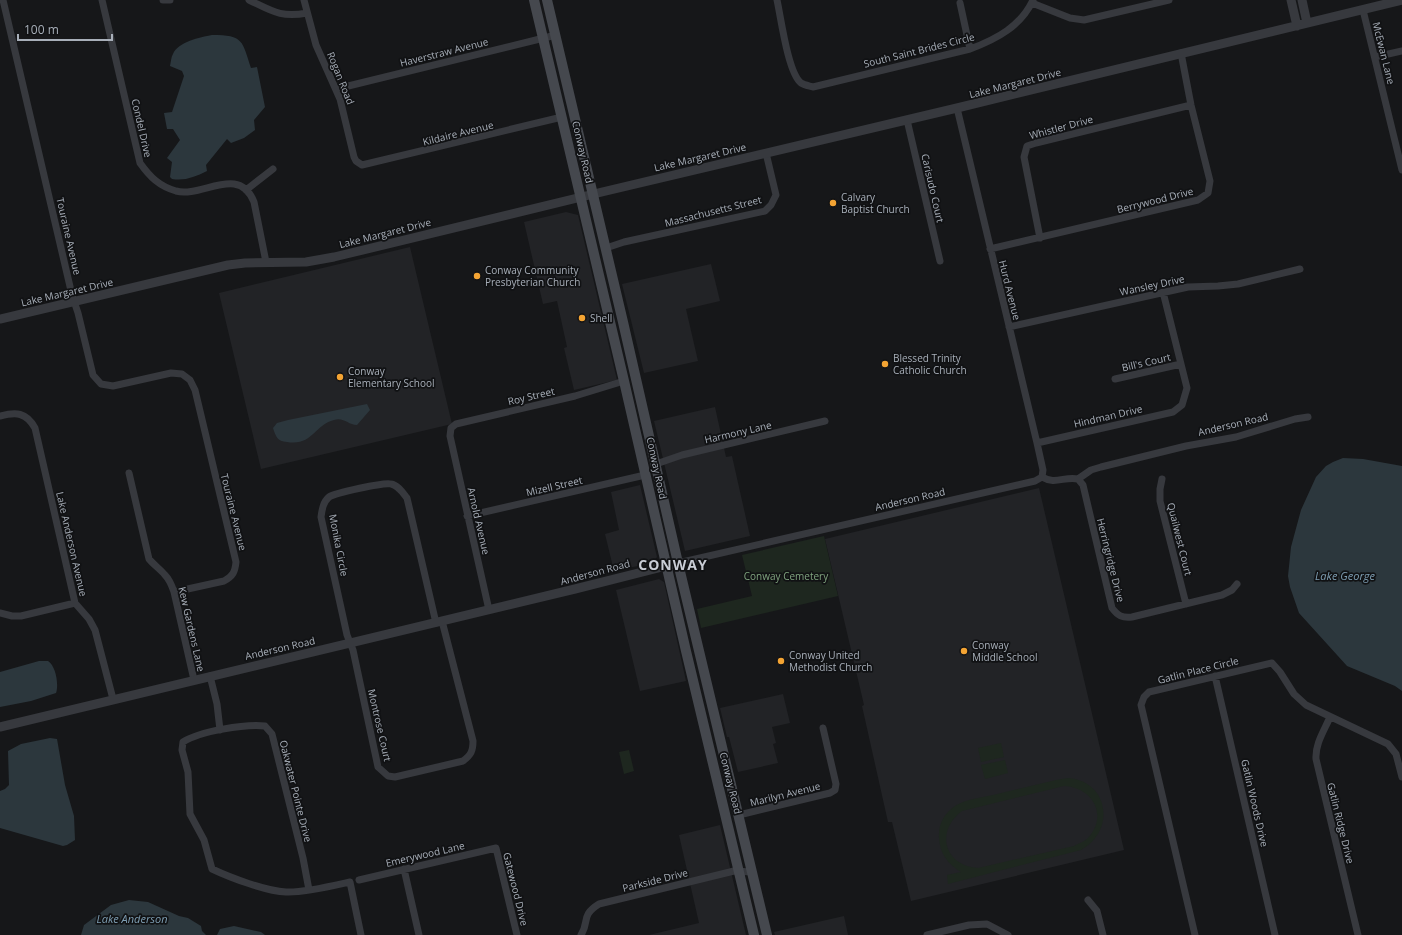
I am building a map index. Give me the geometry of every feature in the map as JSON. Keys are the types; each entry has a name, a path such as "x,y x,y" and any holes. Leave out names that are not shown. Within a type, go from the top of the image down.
{"main road":[{"name":"Conway Road","path":"534,0 754,935"},
{"name":"Conway Road","path":"548,0 678,563 767,935"},
{"path":"637,438 656,464"},
{"path":"717,778 731,808 739,815"}],"street":[{"name":"Touraine Avenue","path":"3,0 93,375 101,384 113,386 171,373 182,374 190,380 195,390 236,562 235,570 231,577 224,581 174,592"},
{"name":"Condel Drive","path":"102,0 140,163 150,178 177,192 192,191 227,183 236,184 246,190"},
{"path":"163,0 170,0"},
{"path":"249,0 281,14 293,16 307,13"},
{"name":"Rogan Road","path":"304,0 316,45 340,98 354,157 359,164"},
{"name":"South Saint Brides Circle","path":"777,0 791,64 802,84 813,87 970,49 989,42 1017,23 1033,2"},
{"path":"1291,0 1297,26"},
{"path":"1302,0 1307,23"},
{"name":"Lake Margaret Drive","path":"0,319 223,267 245,263 306,262 334,257 1402,0"},
{"path":"1033,2 1070,18 1084,20 1164,1"},
{"path":"960,3 970,49"},
{"name":"McEwan Lane","path":"1363,10 1402,170"},
{"name":"Haverstraw Avenue","path":"336,89 556,35"},
{"path":"1375,57 1402,50"},
{"name":"Berrywood Drive","path":"990,249 1198,200 1208,193 1210,181 1191,105 1181,53"},
{"name":"Whistler Drive","path":"1040,238 1024,157 1027,146 1036,142 1191,105"},
{"name":"Hurd Avenue","path":"957,108 1043,470 1042,477"},
{"name":"Kildaire Avenue","path":"359,164 367,165 562,118"},
{"name":"Carisudo Court","path":"907,120 940,261"},
{"name":"Massachusetts Street","path":"606,248 624,242 765,211 771,205 776,196 766,153"},
{"path":"266,262 254,202 251,195 246,190 273,169"},
{"name":"Wansley Drive","path":"1009,327 1188,287 1238,284 1300,269"},
{"path":"1163,292 1181,364"},
{"name":"Bill's Court","path":"1115,379 1181,364"},
{"name":"Hindman Drive","path":"1036,443 1173,412 1182,406 1187,388 1181,364"},
{"name":"Roy Street","path":"450,436 451,428 456,424 575,396 624,381"},
{"name":"Lake Anderson Avenue","path":"0,416 8,414 24,415 30,420 35,428 75,603 89,619 95,630 114,699"},
{"name":"Anderson Road","path":"0,727 489,610 678,563 1034,481 1042,477 1048,481 1072,478 1078,479 1091,470 1101,467 1186,446 1236,437 1295,419 1308,417"},
{"name":"Harmony Lane","path":"656,464 684,455 825,422"},
{"name":"Arnold Avenue","path":"450,436 489,610"},
{"name":"Kew Gardens Lane","path":"129,473 149,559 154,566 165,574 171,583 174,592 194,680"},
{"name":"Mizell Street","path":"467,516 645,475"},
{"name":"Quailwest Court","path":"1162,478 1160,501 1186,604"},
{"name":"Herringridge Drive","path":"1078,479 1083,484 1112,608 1118,616 1123,618 1132,617 1222,596 1232,590 1237,584"},
{"name":"Monika Circle","path":"350,643 321,517 322,508 328,498 337,493 379,484 390,484 399,489 407,498 439,622"},
{"path":"0,613 12,616 21,616 75,603"},
{"name":"Montrose Court","path":"350,643 378,767 388,776 395,778 463,761 473,750 474,741 439,622"},
{"name":"Gatlin Place Circle","path":"1195,935 1141,705 1144,697 1149,692 1272,663 1280,672 1294,694 1306,705 1388,744 1396,754 1402,777"},
{"path":"210,676 220,730 189,738 183,742 182,750 188,772 190,814 204,840 212,869 227,876 262,887 286,892 309,890 350,882 361,935"},
{"name":"Gatlin Woods Drive","path":"1215,676 1275,935"},
{"path":"698,700 711,701"},
{"name":"Gatlin Ridge Drive","path":"1330,717 1317,745 1316,759 1358,935"},
{"name":"Oakwater Pointe Drive","path":"220,730 254,725 265,726 272,734 303,858 309,890"},
{"name":"Marilyn Avenue","path":"739,815 830,793 835,790 836,784 823,728"},
{"name":"Emerywood Lane","path":"359,880 496,848"},
{"name":"Gatewood Drive","path":"496,848 517,935"},
{"path":"404,869 419,935"},
{"name":"Parkside Drive","path":"581,935 586,916 592,909 600,904 734,871 752,872"},
{"path":"1088,900 1097,911 1103,935"},
{"path":"927,935 969,925 987,924 1008,935"}],"shaded area":[{"path":"566,212 578,215 617,380 574,390 564,348 567,347 557,301 543,304 524,222"},
{"name":"Conway Elementary School","path":"410,247 452,424 261,469 219,293"},
{"path":"711,264 720,301 686,309 698,361 644,373 622,284"},
{"path":"715,407 726,457 732,456 750,536 685,551 654,421"},
{"path":"640,485 657,557 652,563 614,571 605,534 619,530 611,492"},
{"name":"Conway Middle School","path":"1039,488 1124,850 911,901 892,822 888,822 862,706 864,705 825,539"},
{"path":"659,579 664,582 686,681 640,691 616,590"},
{"path":"783,694 790,723 772,727 776,743 773,744 778,763 738,772 720,708"},
{"path":"720,825 746,935 649,935 699,923 679,835"},
{"path":"844,916 848,935 775,935 774,932"}],"green space":[{"name":"Conway Cemetery","path":"824,536 838,596 701,628 697,609 752,596 742,555"},
{"path":"1001,743 1004,757 981,762 978,748"},
{"path":"629,750 634,771 624,774 619,752"},
{"path":"1005,760 1008,773 985,779 981,765"},
{"path":"1068,778 1082,781 1092,788 1099,797 1103,808 1103,820 1100,831 1092,842 1081,850 948,884 947,875 961,872 952,866 943,854 940,844 939,833 942,820 951,809 968,800","holes":["1064,786 1083,791 1089,797 1097,812 1097,820 1094,829 1088,838 1074,846 978,868 966,866 957,861 947,846 946,837 948,828 962,811"]}],"water":[{"path":"212,35 230,36 240,41 246,51 251,68 257,67 265,107 254,120 255,130 244,138 231,143 227,139 206,165 207,171 190,178 172,179 170,177 172,162 167,158 180,140 173,129 167,129 164,113 172,112 184,76 182,71 170,66 172,57 176,50 184,43"},
{"path":"367,404 370,410 357,425 337,419 322,426 302,441 281,441 276,436 273,428 277,423 288,420"},
{"name":"Lake George","path":"1343,458 1363,459 1402,466 1402,691 1395,686 1347,666 1299,613 1290,587 1288,576 1291,547 1301,510 1316,477 1326,466"},
{"path":"39,661 48,661 51,663 55,671 57,681 56,693 31,701 0,707 0,672"},
{"path":"50,738 57,739 65,785 74,816 75,840 63,846 0,828 0,791 9,785 8,751 21,744"},
{"name":"Lake Anderson","path":"129,900 148,902 179,916 188,918 201,926 202,931 206,935 81,935 84,925 111,905"},
{"path":"234,926 261,932 265,935 217,935 220,929"}],"place":[{"name":"Calvary Baptist Church","path":"833,203"},
{"name":"Conway Community Presbyterian Church","path":"477,276"},
{"name":"Shell","path":"582,318"},
{"name":"Blessed Trinity Catholic Church","path":"885,364"},
{"name":"Conway Elementary School","path":"340,377"},
{"name":"Conway Middle School","path":"964,651"},
{"name":"Conway United Methodist Church","path":"781,661"}],"district":[{"name":"CONWAY","path":"673,564"}]}
